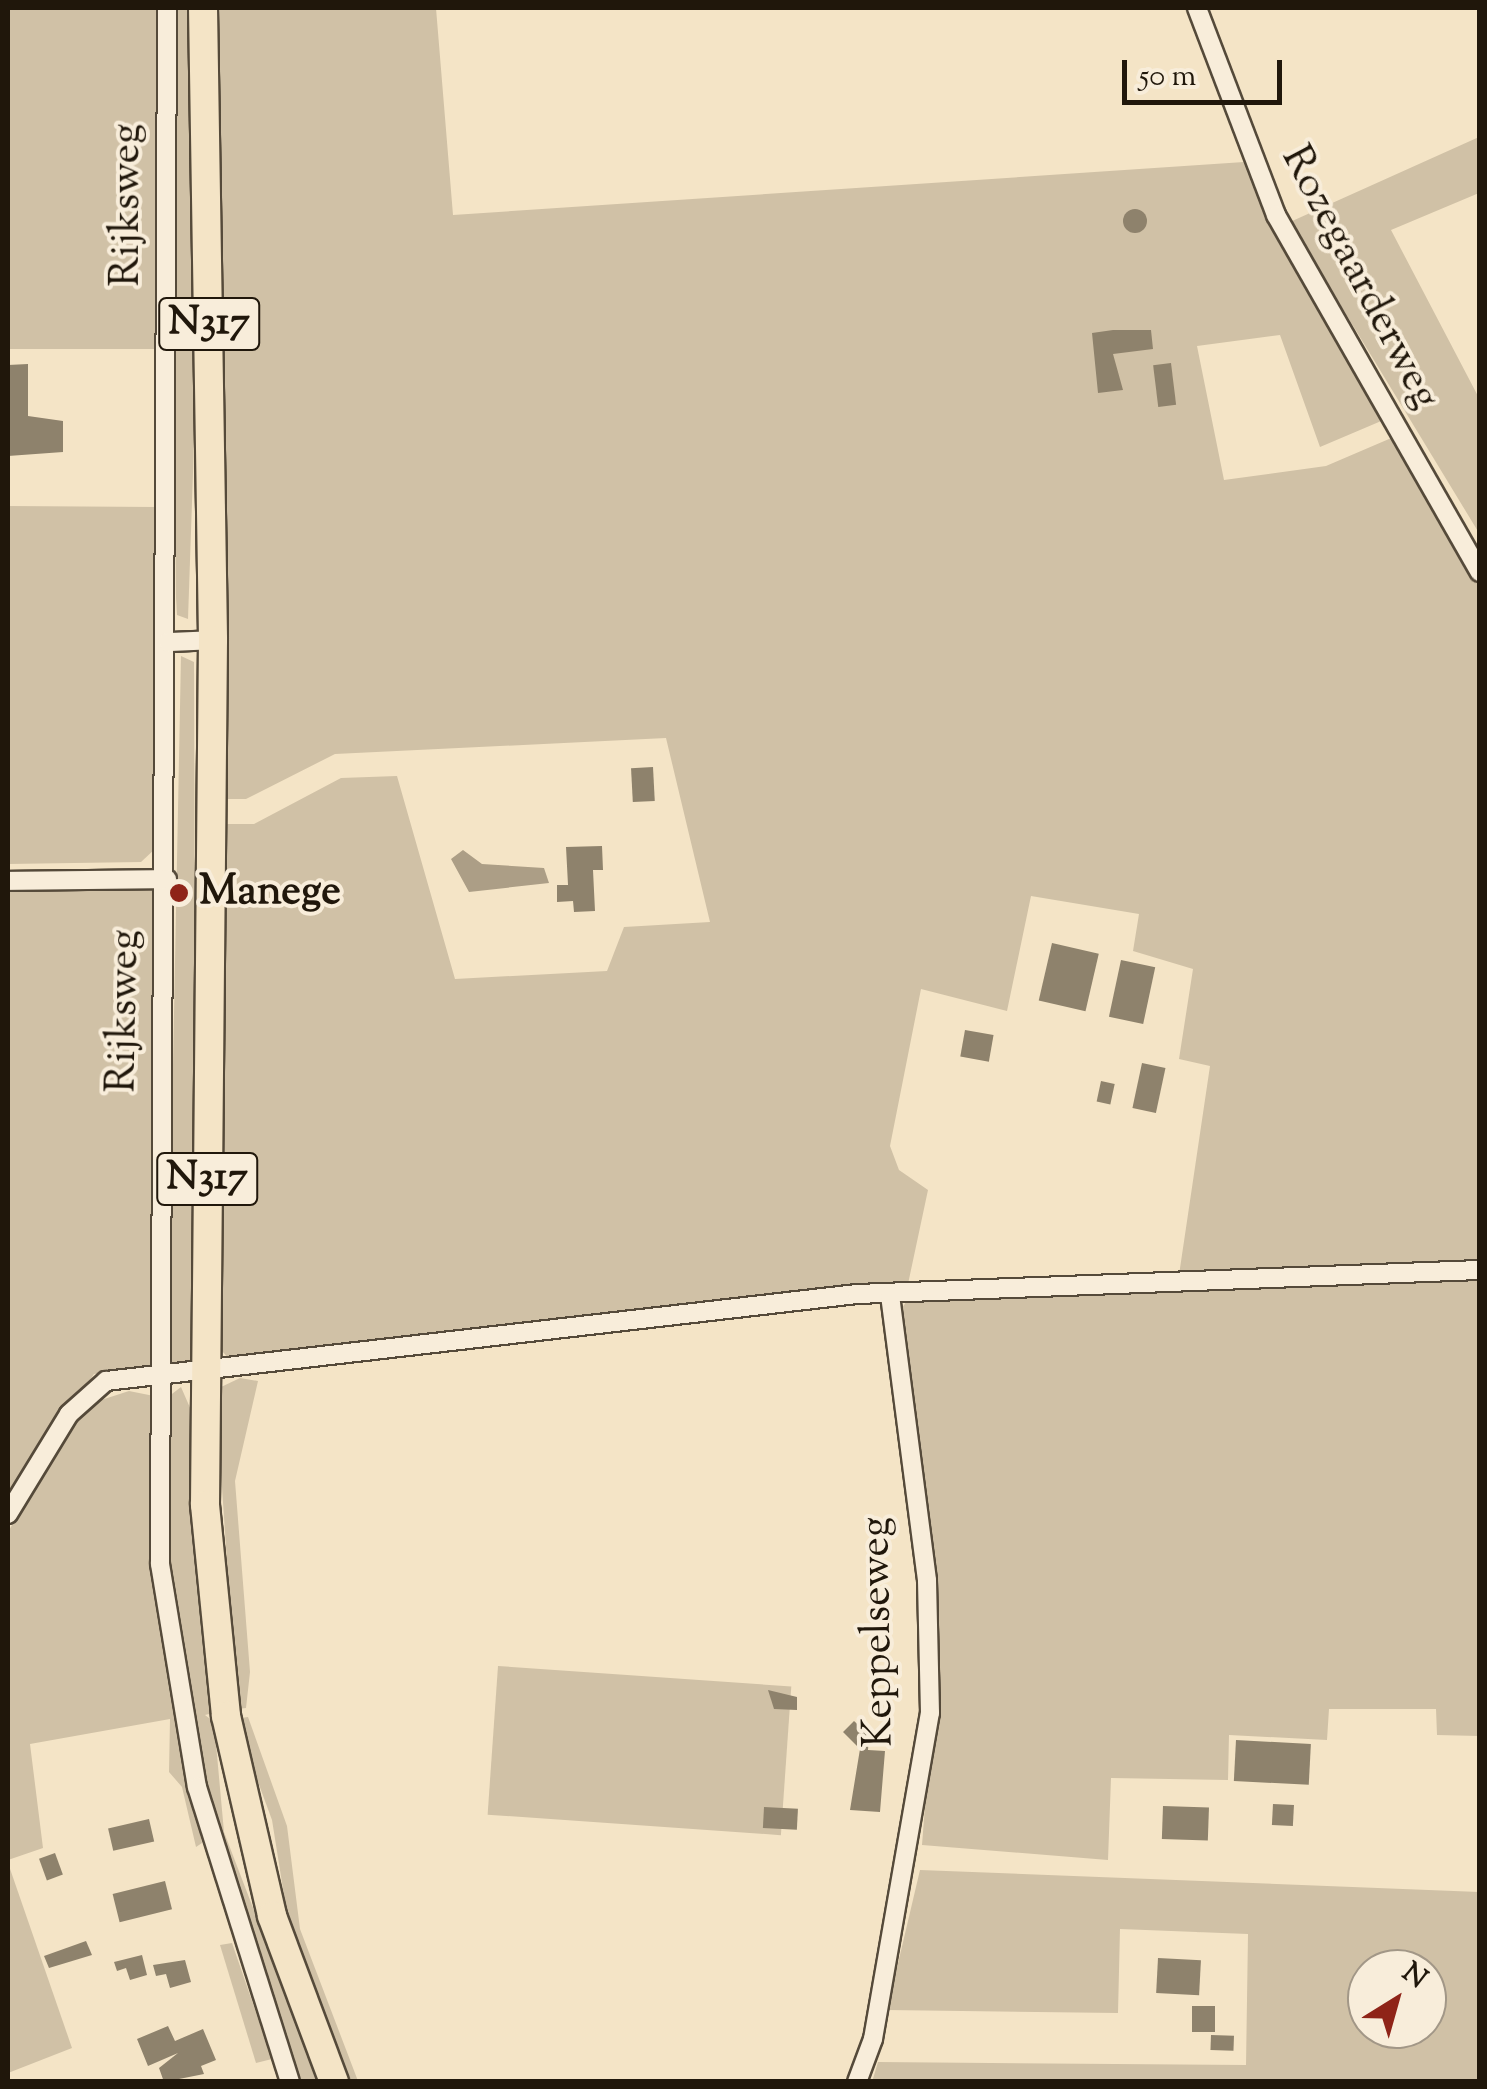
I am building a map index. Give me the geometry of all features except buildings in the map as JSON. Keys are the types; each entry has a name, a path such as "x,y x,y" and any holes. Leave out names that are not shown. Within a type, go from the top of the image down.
{"main road":[{"name":"Rijksweg","path":"204,8 214,640 205,1375 210,1585 250,1820 272,1916 334,2082"}],"street":[{"name":"Rijksweg","path":"166,8 168,642 160,1564 182,1723 230,1909 290,2082"},
{"name":"Rozegaarderweg","path":"1197,8 1276,215 1480,572"},
{"path":"168,642 214,640"},
{"path":"8,881 167,878"},
{"path":"8,1514 92,1388 890,1294 1480,1270"},
{"name":"Keppelseweg","path":"857,2082 873,2039 930,1713 927,1580 890,1294"}],"shaded area":[{"path":"8,8 156,8 156,349 8,349"},
{"path":"171,8 191,8 197,356 188,619 177,615 176,598"},
{"path":"213,8 436,8 453,215 1244,162 1393,416 1320,447 1280,335 1197,346 1224,480 1326,466 1403,433 1479,565 1479,1262 1179,1275 1210,1066 1179,1059 1193,969 1133,951 1139,914 1031,896 1007,1011 921,989 890,1146 899,1170 928,1190 908,1284 230,1360 222,1351 225,824 254,824 341,778 397,776 455,979 607,971 624,927 710,922 666,738 335,754 246,799 225,799 227,497 220,462"},
{"path":"1479,137 1479,193 1391,230 1479,398 1479,533 1290,222"},
{"path":"8,506 156,507 156,848 141,862 8,864"},
{"path":"181,656 194,662 196,1363 167,1372"},
{"path":"463,850 482,864 544,868 549,883 469,892 451,859"},
{"path":"8,885 156,886 152,1367 94,1374 8,1503"},
{"path":"1479,1278 1479,1736 1437,1735 1436,1709 1329,1709 1327,1740 1229,1735 1228,1780 1111,1778 1108,1860 922,1845 939,1625 900,1312 907,1300"},
{"path":"240,1378 258,1381 235,1481 250,1672 246,1708 237,1709 216,1399 219,1388"},
{"path":"181,1387 191,1410 213,1713 205,1715 214,1722 224,1832 319,2081 298,2081 222,1854 189,1726 167,1533 168,1397"},
{"path":"129,1391 154,1396 156,1577 202,1843 196,1847 182,1787 169,1772 170,1719 30,1744 43,1848 8,1860 8,1532 69,1426 95,1402"},
{"path":"498,1666 791,1687 781,1835 488,1815"},
{"path":"248,1717 287,1826 300,1929 358,2081 347,2081 290,1933 272,1820 247,1752 241,1718"},
{"path":"8,1863 72,2048 8,2073"},
{"path":"920,1870 1479,1892 1479,2081 872,2082 878,2062 1246,2065 1248,1934 1120,1929 1118,2013 887,2010"},
{"path":"232,1943 272,2059 256,2063 220,1945"}],"place":[{"name":"Manege","path":"179,893"}]}
